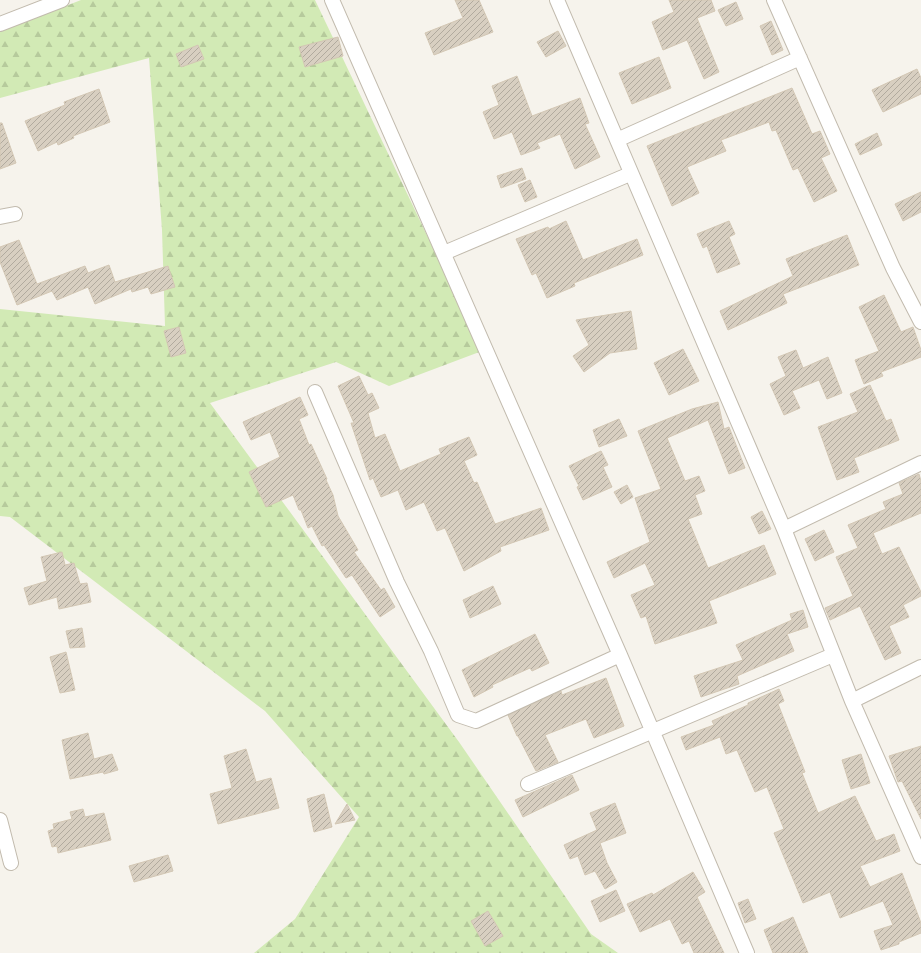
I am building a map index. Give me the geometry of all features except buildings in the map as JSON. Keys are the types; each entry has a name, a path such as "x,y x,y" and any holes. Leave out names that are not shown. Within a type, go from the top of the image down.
{"street":[{"path":"0,24 62,0"},
{"path":"332,0 620,655 747,953"},
{"path":"557,0 630,174 784,529 852,701 917,836 921,857"},
{"path":"774,0 894,268 921,322"},
{"path":"616,140 800,58"},
{"path":"444,253 630,174"},
{"path":"0,217 15,214"},
{"path":"315,392 397,582 431,651 458,715 476,721 620,655"},
{"path":"784,529 921,463"},
{"path":"528,784 833,655"},
{"path":"852,701 921,667"},
{"path":"0,820 11,863"}],"green space":[{"path":"81,0 315,0 482,351 389,386 336,362 210,403 459,742 591,934 618,953 254,953 295,919 359,817 265,711 10,517 0,516 0,309 165,326 162,230 149,58 0,98 0,32"}]}
